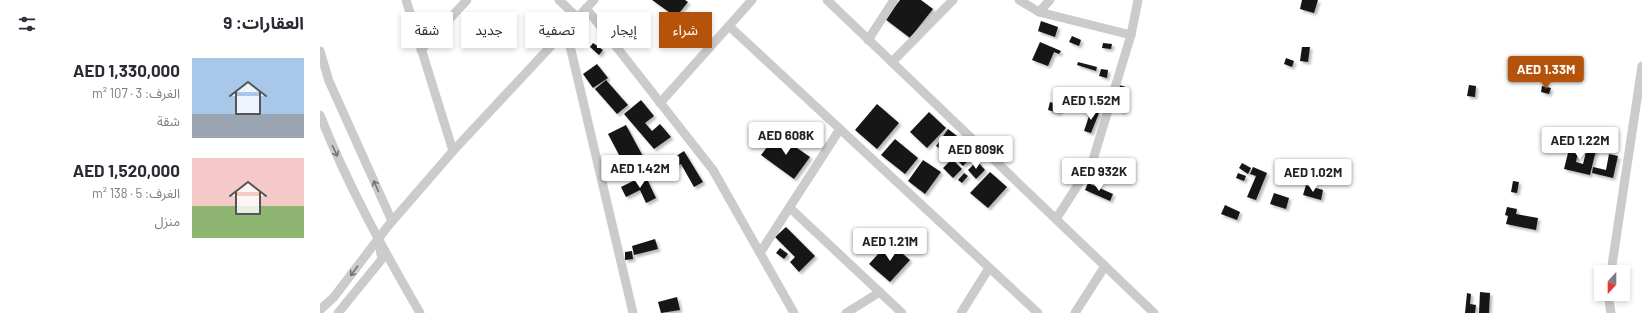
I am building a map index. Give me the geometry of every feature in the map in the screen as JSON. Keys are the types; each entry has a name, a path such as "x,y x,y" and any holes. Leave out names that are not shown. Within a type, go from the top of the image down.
{"street":[{"path":"406,0 453,151"},
{"path":"421,50 467,0"},
{"path":"560,0 571,12"},
{"path":"582,12 594,0"},
{"path":"660,103 752,0"},
{"path":"826,0 1154,313"},
{"path":"868,40 894,0"},
{"path":"892,62 953,0"},
{"path":"1018,0 1039,12 1131,35"},
{"path":"1039,12 1050,0"},
{"path":"1056,219 1092,162 1131,35 1138,0"},
{"path":"586,8 713,170 794,313"},
{"path":"729,26 1038,313"},
{"path":"320,310 334,297 392,221 453,151 548,48"},
{"path":"570,48 633,313"},
{"path":"320,51 329,81 392,221"},
{"path":"1612,265 1642,66"},
{"path":"320,115 330,142 378,240 420,313"},
{"path":"760,253 840,129"},
{"path":"790,208 902,313"},
{"path":"338,313 382,259 378,240"},
{"path":"1075,313 1105,266"},
{"path":"961,313 989,268"},
{"path":"846,313 880,292"},
{"path":"1609,301 1610,313"}],"building":[{"path":"652,0 685,0 688,2 680,12 669,12"},
{"path":"900,0 921,0 933,9 910,38 885,19"},
{"path":"1302,0 1318,0 1314,13 1300,9"},
{"path":"1041,21 1058,27 1055,37 1038,31"},
{"path":"1072,36 1081,40 1079,46 1069,42"},
{"path":"1040,42 1061,51 1059,54 1054,52 1048,66 1032,60"},
{"path":"593,43 597,46 597,48 603,50 599,55 590,47"},
{"path":"1103,43 1112,44 1111,49 1102,48"},
{"path":"1302,47 1310,47 1308,62 1300,61"},
{"path":"1286,58 1294,61 1292,67 1284,64"},
{"path":"1078,62 1097,67 1096,71 1077,65"},
{"path":"597,64 608,78 593,88 583,74"},
{"path":"1101,69 1108,70 1107,78 1099,76"},
{"path":"606,80 628,105 617,114 595,89"},
{"path":"1119,85 1126,87 1122,99 1115,96"},
{"path":"1469,85 1476,86 1475,97 1467,96"},
{"path":"1542,86 1551,88 1549,94 1541,92"},
{"path":"641,100 654,116 645,123 652,131 660,124 671,137 654,149 624,114"},
{"path":"1050,102 1062,106 1059,113 1048,110"},
{"path":"1122,102 1127,105 1123,112 1118,109"},
{"path":"877,104 899,123 877,149 855,130"},
{"path":"1091,110 1099,113 1091,133 1084,131"},
{"path":"929,112 946,128 927,148 910,132"},
{"path":"626,125 646,162 628,172 608,134"},
{"path":"948,129 957,136 954,141 958,144 950,156 936,146"},
{"path":"777,134 810,157 794,179 761,155"},
{"path":"895,139 918,158 905,174 881,155"},
{"path":"1570,145 1579,147 1576,162 1583,164 1587,148 1596,150 1590,175 1564,169"},
{"path":"963,147 972,156 963,166 954,157"},
{"path":"684,151 703,182 694,187 681,164 674,168 670,160"},
{"path":"1609,154 1618,156 1613,178 1592,173 1593,167 1606,170"},
{"path":"952,159 962,169 953,178 943,168"},
{"path":"923,160 941,172 925,194 908,181"},
{"path":"977,161 985,170 976,179 968,170"},
{"path":"1242,163 1251,168 1248,174 1239,168"},
{"path":"1253,167 1267,173 1256,200 1247,197 1256,176 1250,174"},
{"path":"990,172 1007,187 988,208 970,193"},
{"path":"964,173 968,176 962,183 958,180"},
{"path":"1238,173 1246,176 1244,181 1236,178"},
{"path":"1284,173 1290,173 1289,181 1283,181"},
{"path":"645,175 656,198 646,203 640,190 626,197 621,187"},
{"path":"1513,181 1519,182 1517,193 1511,192"},
{"path":"1088,183 1113,194 1110,201 1085,190"},
{"path":"1306,185 1323,190 1321,200 1303,195"},
{"path":"1274,193 1289,198 1286,209 1270,204"},
{"path":"1225,205 1240,212 1237,220 1221,214"},
{"path":"1507,207 1517,209 1516,214 1538,218 1536,230 1506,224 1508,216 1505,215"},
{"path":"786,227 815,256 799,272 790,262 795,257 775,237"},
{"path":"655,239 658,249 634,255 632,246"},
{"path":"889,242 910,260 890,282 869,264"},
{"path":"780,248 788,254 784,259 776,253"},
{"path":"632,251 633,259 625,260 625,252"},
{"path":"1480,292 1490,293 1489,313 1479,313"},
{"path":"1467,293 1471,294 1470,304 1476,305 1475,313 1465,313"},
{"path":"677,297 680,310 661,313 658,302"}]}
